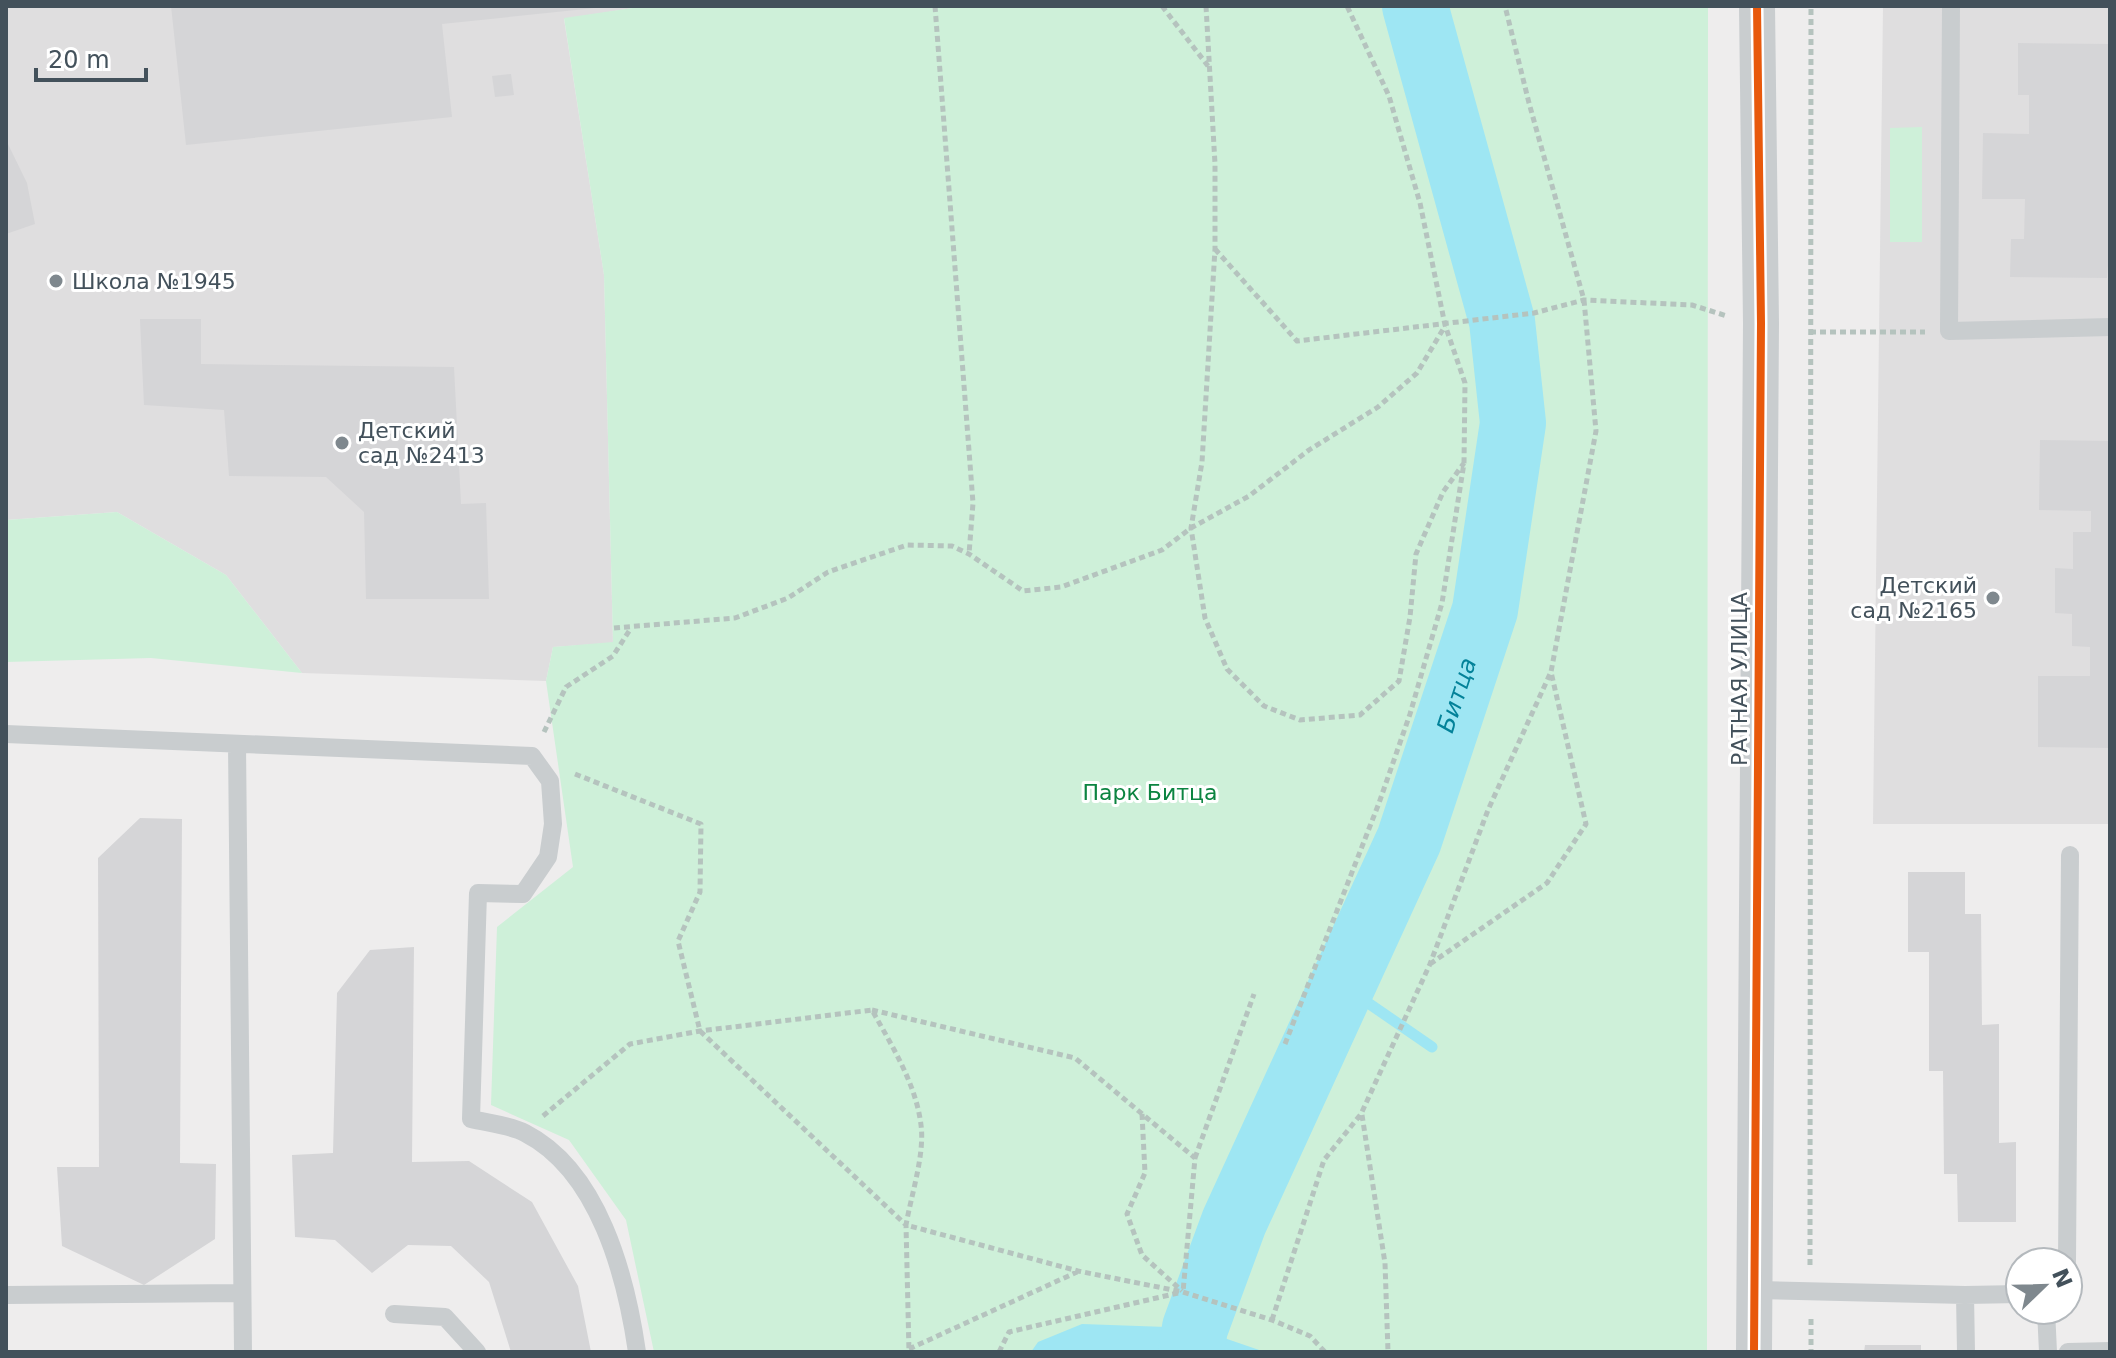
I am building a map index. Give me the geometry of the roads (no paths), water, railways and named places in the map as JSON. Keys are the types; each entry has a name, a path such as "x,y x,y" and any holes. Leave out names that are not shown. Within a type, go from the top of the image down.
{"street":[{"name":"РАТНАЯ УЛИЦА","path":"1754,1352 1761,323 1757,6"}],"lane":[{"path":"1951,6 1949,331 2110,327"},
{"path":"6,734 532,756 550,781 553,824 548,857 523,894 478,893 471,1119 524,1132 561,1160 593,1202 621,1272 637,1352"},
{"path":"237,744 243,1352"},
{"path":"2067,1246 2070,855"},
{"path":"1754,1290 2004,1294"},
{"path":"6,1295 242,1293"},
{"path":"1965,1295 1966,1352"},
{"path":"394,1314 445,1317 477,1352"},
{"path":"2047,1326 2048,1352"},
{"path":"2068,1352 2110,1351"}],"water":[{"path":"1082,1324 1195,1328 1265,1352 1031,1352 1038,1342"}],"waterway":[{"name":"Битца","path":"1191,1352 1195,1328 1234,1222 1409,840 1485,610 1513,423 1502,321 1415,6"},
{"path":"1342,985 1432,1047"}],"place":[{"name":"Школа №1945","path":"56,281"},
{"name":"Детский сад №2413","path":"342,443"},
{"name":"Детский сад №2165","path":"1993,598"}],"park label":[{"name":"Парк Битца","path":"1150,792"}]}
